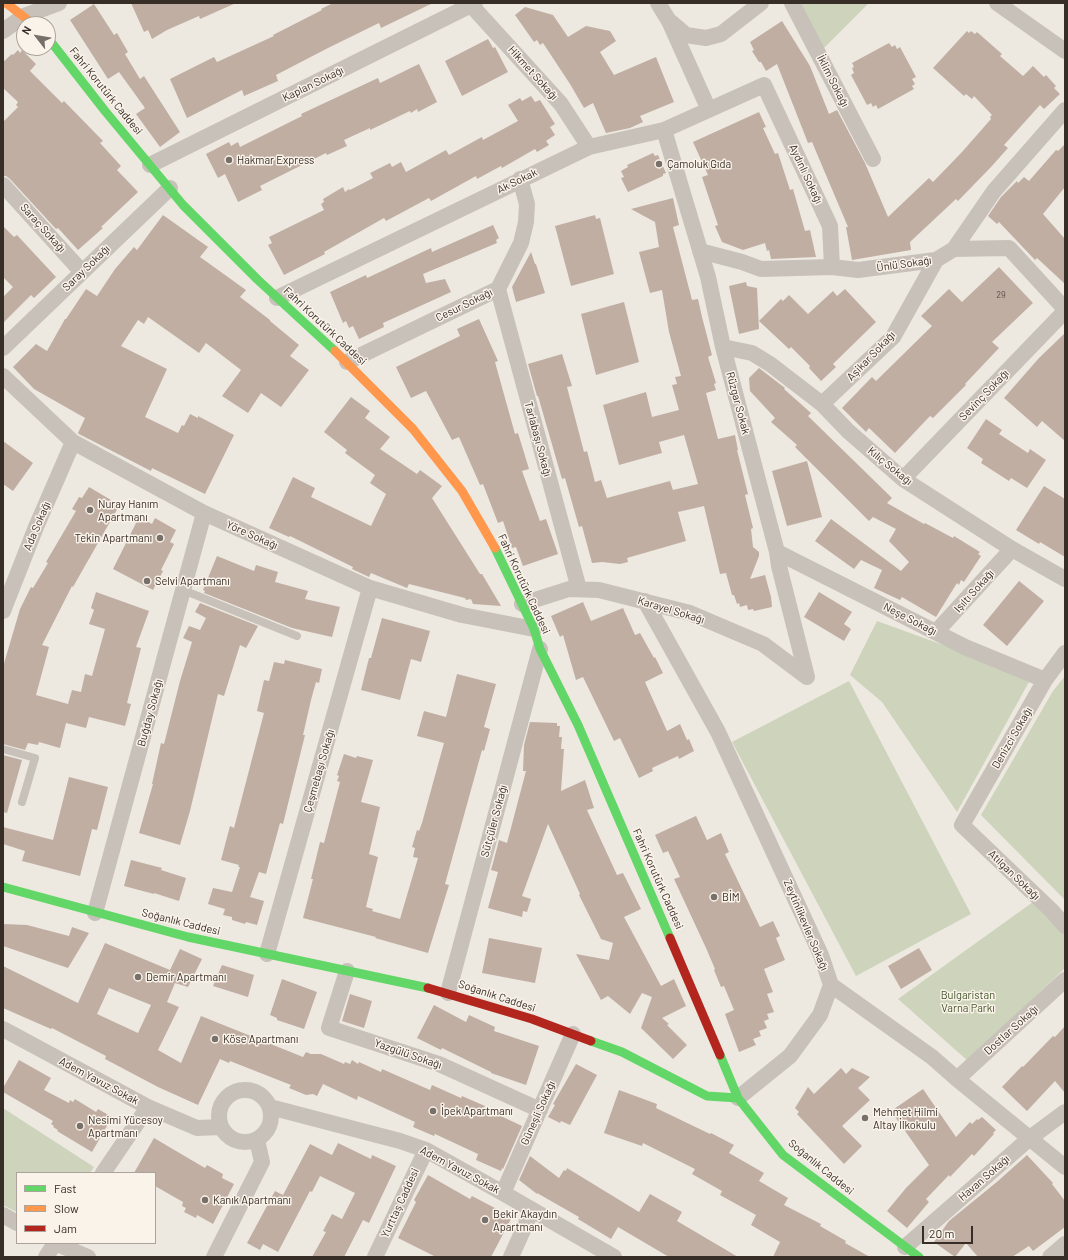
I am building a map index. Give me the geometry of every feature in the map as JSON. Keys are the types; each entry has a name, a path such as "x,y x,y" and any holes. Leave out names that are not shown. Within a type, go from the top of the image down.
{"street":[{"path":"6,3 23,16"},
{"path":"35,16 59,3"},
{"path":"658,3 669,21 709,110"},
{"path":"669,21 686,35 706,38 721,34 761,3"},
{"name":"İklim Sokağı","path":"792,3 873,159"},
{"path":"998,3 1065,51"},
{"name":"Hikmet Sokağı","path":"473,4 561,104 589,147"},
{"name":"Kaplan Sokağı","path":"150,165 473,4"},
{"path":"3,31 16,25"},
{"name":"Fahri Korutürk Caddesi","path":"56,48 105,111 183,205 258,280 347,362 413,429 462,491 500,557 534,629 540,649 581,733 738,1098"},
{"name":"Ak Sokak","path":"277,298 520,179 589,147 664,130 764,85"},
{"name":"Aydınlı Sokağı","path":"764,85 830,226 832,267"},
{"name":"Ünlü Sokağı","path":"700,251 742,262 761,269 832,267 858,270 936,260 954,249 994,191 1065,110"},
{"name":"Rüzgar Sokak","path":"664,130 708,276 723,347 777,552 779,566 807,677"},
{"name":"Cesur Sokağı","path":"347,362 498,289 521,243 526,222 528,204 520,179"},
{"name":"Saraç Sokağı","path":"3,185 82,272"},
{"name":"Saray Sokağı","path":"3,348 170,188"},
{"path":"954,249 1009,248 1065,310"},
{"name":"Aşikar Sokağı","path":"822,404 892,337 936,260"},
{"name":"Tarlabaşı Sokağı","path":"498,289 579,589"},
{"name":"Sevinç Sokağı","path":"903,478 1065,310"},
{"name":"Kılıç Sokağı","path":"723,347 752,353 770,364 822,404 848,431 903,478 1012,549 1065,579"},
{"name":"Yöre Sokağı","path":"3,376 73,442 204,513 370,588 462,615 534,629"},
{"name":"Ada Sokağı","path":"3,611 36,527 73,442"},
{"name":"Buğday Sokağı","path":"95,913 204,513"},
{"name":"Işıltı Sokağı","path":"936,632 1012,549"},
{"name":"Neşe Sokağı","path":"777,552 966,647 1045,680"},
{"name":"Çeşmebaşı Sokağı","path":"267,954 370,588"},
{"name":"Karayel Sokağı","path":"522,604 569,589 599,590 645,601 690,613 763,644 807,677"},
{"name":"Zeytinlikevler Sokağı","path":"645,601 718,732 821,955 831,986"},
{"name":"Sütçüler Sokağı","path":"448,993 540,649"},
{"name":"Denizci Sokağı","path":"962,825 1045,680 1065,653"},
{"name":"Atılgan Sokağı","path":"962,825 1052,911 1065,926"},
{"name":"Soğanlık Caddesi","path":"3,887 188,937 448,993 532,1019 622,1052 707,1096 738,1098 784,1155 919,1257"},
{"name":"Yazgülü Sokağı","path":"347,971 329,1028 439,1064 540,1110"},
{"name":"Dostlar Sokağı","path":"957,1079 1065,980"},
{"path":"738,1098 790,1056 820,1015 831,986 932,1058 1065,1167"},
{"name":"Adem Yavuz Sokak","path":"3,1029 148,1107 197,1128 221,1127"},
{"name":"Güneşli Sokağı","path":"504,1192 573,1034"},
{"path":"252,1090 266,1100 270,1107 271,1114 268,1129 256,1140 240,1142 232,1139 221,1127 219,1110 222,1102 235,1091 252,1090"},
{"path":"104,1172 148,1107"},
{"name":"Adem Yavuz Sokak","path":"270,1107 400,1141 426,1150 504,1192 532,1210 614,1257"},
{"name":"Havan Sokağı","path":"905,1247 1030,1138 1065,1112"},
{"path":"214,1257 262,1162 256,1140"},
{"name":"Yurttaş Caddesi","path":"375,1257 426,1150"},
{"path":"511,1257 532,1210"},
{"path":"3,1216 16,1222"},
{"path":"46,1257 54,1244"},
{"path":"57,1244 88,1257"},
{"path":"1050,1257 1065,1244"}],"lane":[{"path":"183,590 297,636"},
{"path":"3,749 35,758 22,802"}],"green space":[{"path":"795,3 869,3 822,50"},
{"path":"877,621 957,650 1029,682 957,812 882,702 850,675"},
{"path":"1065,676 1065,900 981,815 1053,691"},
{"path":"849,681 971,914 856,976 732,742"},
{"name":"Bulgaristan Varna Parkı","path":"1033,902 1065,935 1065,968 968,1061 898,999"},
{"path":"3,1108 94,1167 91,1172 16,1172 16,1212 3,1205"}],"building":[{"path":"131,3 236,3 200,19 199,16 167,30 152,39 148,30 144,32"},
{"path":"333,3 433,3 381,28 379,23 328,48 276,75 278,81 244,96 242,90 187,118 170,79 214,57 217,62 274,36 273,35"},
{"path":"94,4 114,35 117,33 128,52 125,54 140,79 144,76 180,132 160,147 136,114 145,108 119,72 108,79 70,20"},
{"path":"525,7 553,15 568,37 586,26 610,31 616,41 600,52 614,75 656,57 674,102 640,116 643,122 630,128 606,133 593,103 584,108 543,43 540,45 537,40 534,42 515,15"},
{"path":"782,21 810,66 829,114 837,110 865,163 888,217 929,178 933,182 991,119 990,117 992,115 974,96 972,99 966,94 964,96 933,68 967,31 969,33 971,31 975,34 977,32 1002,54 1000,56 1023,76 1033,66 1044,77 1046,75 1056,86 1054,88 1060,94 1044,109 1040,105 1004,145 1008,148 991,167 958,201 956,199 910,242 911,250 852,260 846,227 848,227 812,142 808,143 777,64 766,71 752,51 754,50 750,42"},
{"path":"488,39 493,48 495,47 508,72 462,96 445,61"},
{"path":"889,43 892,47 895,45 897,49 900,47 916,77 912,79 915,84 912,86 914,89 878,109 876,105 873,107 871,103 867,105 851,75 854,73 852,63"},
{"path":"16,52 16,56 28,56 36,64 30,71 62,103 64,101 103,141 100,143 121,166 117,170 138,192 101,227 103,228 78,250 58,228 56,229 10,179 3,176 3,122 18,107 16,105 18,102 3,88 3,62 12,54 13,55"},
{"path":"419,64 437,102 418,112 417,109 411,113 410,111 370,130 370,128 344,140 347,146 327,155 326,153 260,186 262,190 238,202 225,174 218,178 206,154 229,142 231,146 238,142 240,147 302,116 301,114 378,78 380,83"},
{"path":"531,96 535,102 540,100 555,124 550,127 555,135 546,141 549,145 537,152 535,149 502,168 501,166 477,179 476,176 431,201 429,198 386,221 384,218 324,252 325,254 284,275 268,245 272,243 269,237 324,210 321,204 324,202 323,199 343,187 345,192 373,178 370,173 390,163 392,167 401,162 406,172 446,150 449,155 482,137 483,140 518,121 508,105 520,98 522,101"},
{"path":"759,112 766,127 763,128 775,154 778,153 790,190 793,189 805,231 810,230 816,257 771,259 769,250 767,251 765,243 743,250 722,242 715,226 718,225 702,177 708,175 693,142"},
{"path":"1065,144 1065,187 1043,214 1065,239 1065,284 1037,258 1035,260 999,222 997,224 988,216 1001,197 1017,181 1018,183 1024,177 1029,181 1056,150 1058,151"},
{"path":"653,153 655,156 658,155 666,173 663,174 663,176 628,192 621,178 624,177 621,171 628,167 627,165"},
{"path":"673,198 679,225 673,227 692,300 698,299 712,355 708,357 716,383 714,384 716,390 706,393 718,439 735,435 737,450 748,494 745,495 753,528 751,529 753,547 759,552 759,556 750,579 765,575 771,597 772,607 754,611 753,609 748,610 747,605 740,607 739,603 737,604 734,595 732,595 726,573 720,574 704,506 678,512 686,541 627,558 628,562 620,564 602,562 592,563 582,526 579,527 565,478 562,479 528,364 562,354 572,386 567,387 584,452 587,451 595,482 601,480 607,498 670,481 673,490 698,484 684,435 659,442 662,453 619,465 603,405 646,392 652,417 679,410 672,385 677,384 675,377 681,376 669,332 662,290 650,293 639,252 659,247 655,222 631,209"},
{"path":"163,215 208,247 200,257 246,290 240,297 299,345 290,356 309,370 281,407 261,393 248,413 222,396 241,370 206,343 199,353 148,317 144,324 138,320 121,346 167,369 145,417 178,433 182,425 184,426 190,414 198,418 198,416 234,435 205,494 152,468 151,471 79,434 78,433 85,418 34,389 13,367 36,344 47,351 65,319 86,289 97,296 115,269 134,247 137,250"},
{"path":"595,215 596,219 600,218 614,274 571,286 555,226"},
{"path":"493,225 499,238 496,240 497,243 423,274 426,283 445,279 451,292 383,323 384,327 359,339 353,326 349,328 346,321 343,323 330,292 366,275 367,278 431,248 432,252"},
{"path":"3,226 14,237 17,235 56,277 34,298 31,295 3,323 3,297 13,287 3,277"},
{"path":"531,252 545,293 516,302 512,287"},
{"path":"999,267 1033,303 992,342 999,348 965,384 966,385 933,418 930,416 895,453 869,428 866,432 842,408 872,377 876,381 932,326 921,316 949,289 962,302"},
{"path":"746,282 747,286 757,288 759,329 739,334 729,286"},
{"path":"845,289 876,322 833,364 836,367 821,381 809,368 810,366 791,347 789,349 759,321 781,299 783,301 789,295 808,314 833,291 837,296"},
{"path":"624,302 639,362 596,375 581,314"},
{"path":"479,319 498,361 495,362 515,434 518,433 529,469 522,471 540,521 546,519 558,554 523,566 516,547 512,548 503,521 498,523 483,484 480,485 459,437 452,440 426,391 411,398 396,367 460,336 457,329"},
{"path":"1065,333 1065,441 1042,421 1037,427 1004,398 1039,358"},
{"path":"759,368 785,388 784,389 811,413 808,416 892,498 887,503 924,524 925,523 953,538 954,536 980,552 978,554 981,556 964,582 961,580 959,585 957,583 936,617 902,597 900,600 874,588 882,570 861,560 854,569 815,541 831,519 901,571 909,562 889,541 896,529 873,517 869,521 795,447 797,445 771,422 775,418 750,391 749,378"},
{"path":"351,397 370,411 365,418 390,437 380,449 417,474 420,470 442,486 432,498 480,574 482,574 501,606 473,604 471,599 466,600 465,598 409,584 407,588 371,573 369,577 352,569 353,567 290,536 289,537 269,528 293,477 315,488 311,497 371,526 386,494 370,483 375,475 345,453 347,450 324,432"},
{"path":"986,419 1002,430 999,434 1028,453 1030,449 1046,460 1027,488 1011,478 1009,481 981,463 983,459 967,448"},
{"path":"3,441 33,463 13,491 3,484"},
{"path":"807,461 822,517 787,526 772,471"},
{"path":"1044,486 1065,499 1065,557 1016,530"},
{"path":"89,487 119,506 73,587 72,586 42,645 49,647 36,695 68,704 72,690 81,692 85,674 92,676 105,629 89,624 94,610 91,608 96,592 149,611 136,647 141,648 127,703 131,704 125,726 89,717 86,728 66,723 60,748 39,742 38,745 28,743 25,750 3,744 3,667 20,609 31,587 33,588 48,563 46,562 76,511 72,509 79,497 82,498"},
{"path":"139,517 152,524 155,518 176,530 170,542 174,544 161,570 163,571 153,590 113,569"},
{"path":"217,556 254,571 256,565 278,572 275,582 308,591 305,599 340,607 332,637 292,628 204,593 205,591 203,590"},
{"path":"1019,581 1044,601 1007,646 983,625"},
{"path":"819,592 852,612 844,624 851,629 844,641 804,617"},
{"path":"583,602 591,621 623,608 635,635 640,633 663,673 645,682 667,731 680,724 694,751 679,759 678,756 652,768 653,771 639,778 620,738 614,741 583,677 576,680 563,635 560,637 551,616"},
{"path":"200,603 258,626 246,648 240,645 224,696 218,694 190,811 180,845 139,833 153,784 161,743 164,744 180,681 192,642 183,638 189,626 200,630 206,618 195,612"},
{"path":"382,618 430,631 421,662 411,659 400,700 361,690 369,658 371,658"},
{"path":"285,660 322,669 319,683 316,682 311,700 303,735 305,735 283,824 280,823 266,874 259,872 250,897 264,901 257,925 246,922 245,924 232,920 232,917 223,915 225,909 208,904 213,888 232,892 240,867 238,867 239,865 221,860 230,826 234,828 264,713 257,711 264,680 269,681 274,662 284,664"},
{"path":"457,674 496,684 484,727 490,729 484,751 482,750 445,884 449,885 428,953 375,938 376,937 303,918 313,879 311,879 320,842 324,843 340,782 337,781 339,776 337,775 344,754 356,758 357,756 373,760 361,802 380,807 369,854 378,857 366,907 373,909 372,911 400,919 418,858 413,857 415,848 412,847 417,830 419,831 422,823 444,743 417,736 424,711 446,717"},
{"path":"530,722 557,723 557,726 560,726 559,737 562,737 561,749 564,749 561,791 585,780 594,808 587,810 617,875 623,873 641,909 624,917 661,986 674,979 686,1006 662,1018 687,1045 673,1059 641,1028 652,997 642,993 630,1014 608,996 601,1000 576,954 609,960 613,943 601,939 579,895 580,894 548,824 522,896 531,899 527,912 523,911 522,917 488,908 498,872 491,870 499,840 507,843 526,771 523,771 524,745"},
{"path":"3,755 22,760 7,813 3,812"},
{"path":"69,777 108,787 97,830 92,829 80,876 22,861 25,851 3,844 3,827 53,840"},
{"path":"696,816 707,840 721,833 729,852 725,854 760,927 773,921 780,936 776,938 785,960 764,969 773,992 767,994 774,1012 767,1014 769,1019 764,1021 767,1028 759,1031 761,1036 753,1039 756,1045 739,1052 725,1014 734,1010 724,986 721,987 706,948 674,879 680,877 668,851 663,853 655,835"},
{"path":"131,860 162,868 161,870 186,878 179,901 124,886"},
{"path":"3,924 27,925 69,936 72,927 89,933 68,968 3,946"},
{"path":"489,938 542,948 535,983 482,973"},
{"path":"105,943 170,970 180,949 202,959 188,987 175,983 167,1002 179,1007 158,1050 181,1063 201,1016 303,1057 306,1052 311,1054 321,1054 344,1064 345,1062 350,1064 352,1060 358,1064 359,1062 381,1072 382,1069 430,1090 432,1085 461,1098 462,1096 485,1106 484,1108 522,1126 501,1171 476,1160 478,1154 435,1134 434,1136 413,1127 415,1122 358,1096 357,1100 323,1084 317,1096 313,1094 306,1095 289,1088 291,1085 230,1061 229,1063 220,1059 198,1105 158,1087 105,1059 106,1056 52,1028 51,1029 3,1008 3,966 78,1003","holes":["109,988 151,1005 138,1033 97,1014"]},
{"path":"919,948 932,970 901,989 888,966"},
{"path":"222,965 254,975 248,997 213,986"},
{"path":"282,979 317,992 304,1029 277,1020 277,1018 270,1015"},
{"path":"350,994 372,1001 364,1028 342,1021"},
{"path":"434,1005 466,1022 469,1015 495,1027 494,1031 539,1046 526,1085 491,1073 442,1048 441,1050 417,1038"},
{"path":"1065,1026 1065,1093 1055,1081 1027,1111 1002,1087"},
{"path":"19,1060 51,1078 44,1090 69,1103 70,1100 73,1102 75,1099 96,1112 98,1109 112,1117 92,1152 57,1131 58,1130 51,1124 53,1121 3,1092 3,1088"},
{"path":"576,1064 597,1075 570,1125 561,1121 560,1123 548,1117 555,1105 553,1104"},
{"path":"841,1068 846,1074 852,1068 870,1077 858,1088 870,1100 842,1126 862,1146 844,1164 797,1114 799,1112 795,1108 808,1087 814,1094"},
{"path":"923,1089 956,1137 970,1122 972,1124 977,1119 978,1120 982,1117 996,1130 974,1156 972,1154 926,1199 929,1202 907,1228 887,1211 906,1188 929,1165 891,1111"},
{"path":"619,1090 657,1104 656,1108 734,1145 729,1153 764,1173 759,1181 788,1198 784,1205 821,1224 820,1226 846,1241 845,1243 870,1257 773,1257 780,1242 751,1225 756,1215 720,1195 722,1191 692,1174 695,1169 643,1143 642,1146 604,1133"},
{"path":"154,1138 205,1168 207,1165 223,1174 222,1178 234,1184 213,1224 197,1215 196,1218 184,1212 186,1208 182,1206 183,1202 156,1187 156,1172 135,1172"},
{"path":"338,1143 371,1159 372,1155 396,1166 369,1223 363,1220 344,1257 312,1257 326,1232 323,1231 332,1214 342,1219 355,1193 320,1176 312,1192 310,1191 278,1252 263,1244 260,1250 247,1243 275,1191 283,1195 310,1144 332,1155"},
{"path":"1027,1155 1053,1183 1052,1184 1065,1201 1065,1227 1033,1251 1029,1246 1012,1257 978,1257 966,1243 955,1257 934,1242 949,1221"},
{"path":"530,1156 559,1178 567,1168 639,1212 650,1194 682,1212 677,1221 738,1257 669,1257 618,1227 611,1239 578,1219 579,1217 537,1194 519,1180"},
{"path":"428,1175 470,1199 472,1196 512,1217 491,1257 436,1257 398,1238 416,1202 414,1200"}],"traffic: fast":[{"path":"56,48 105,111 183,205 258,280 335,351"},
{"path":"495,548 534,629 540,649 578,725 670,938"},
{"path":"3,887 188,937 428,988"},
{"path":"591,1041 622,1052 707,1096 738,1098"},
{"path":"720,1055 738,1098 783,1155 919,1257"}],"traffic: slow":[{"path":"6,3 23,16"},
{"path":"335,351 413,429 462,491 495,548"}],"traffic: jam":[{"path":"670,938 720,1055"},
{"path":"428,988 532,1019 591,1041"}],"place":[{"name":"Hakmar Express","path":"229,160"},
{"name":"Çamoluk Gıda","path":"659,164"},
{"name":"Nuray Hanım Apartmanı","path":"90,510"},
{"name":"Tekin Apartmanı","path":"160,538"},
{"name":"Selvi Apartmanı","path":"147,581"},
{"name":"BİM","path":"714,897"},
{"name":"Demir Apartmanı","path":"138,977"},
{"name":"Köse Apartmanı","path":"215,1039"},
{"name":"İpek Apartmanı","path":"433,1111"},
{"name":"Mehmet Hilmi Altay İlkokulu","path":"865,1118"},
{"name":"Nesimi Yücesoy Apartmanı","path":"80,1126"},
{"name":"Kanık Apartmanı","path":"205,1200"},
{"name":"Bekir Akaydın Apartmanı","path":"485,1220"}]}
